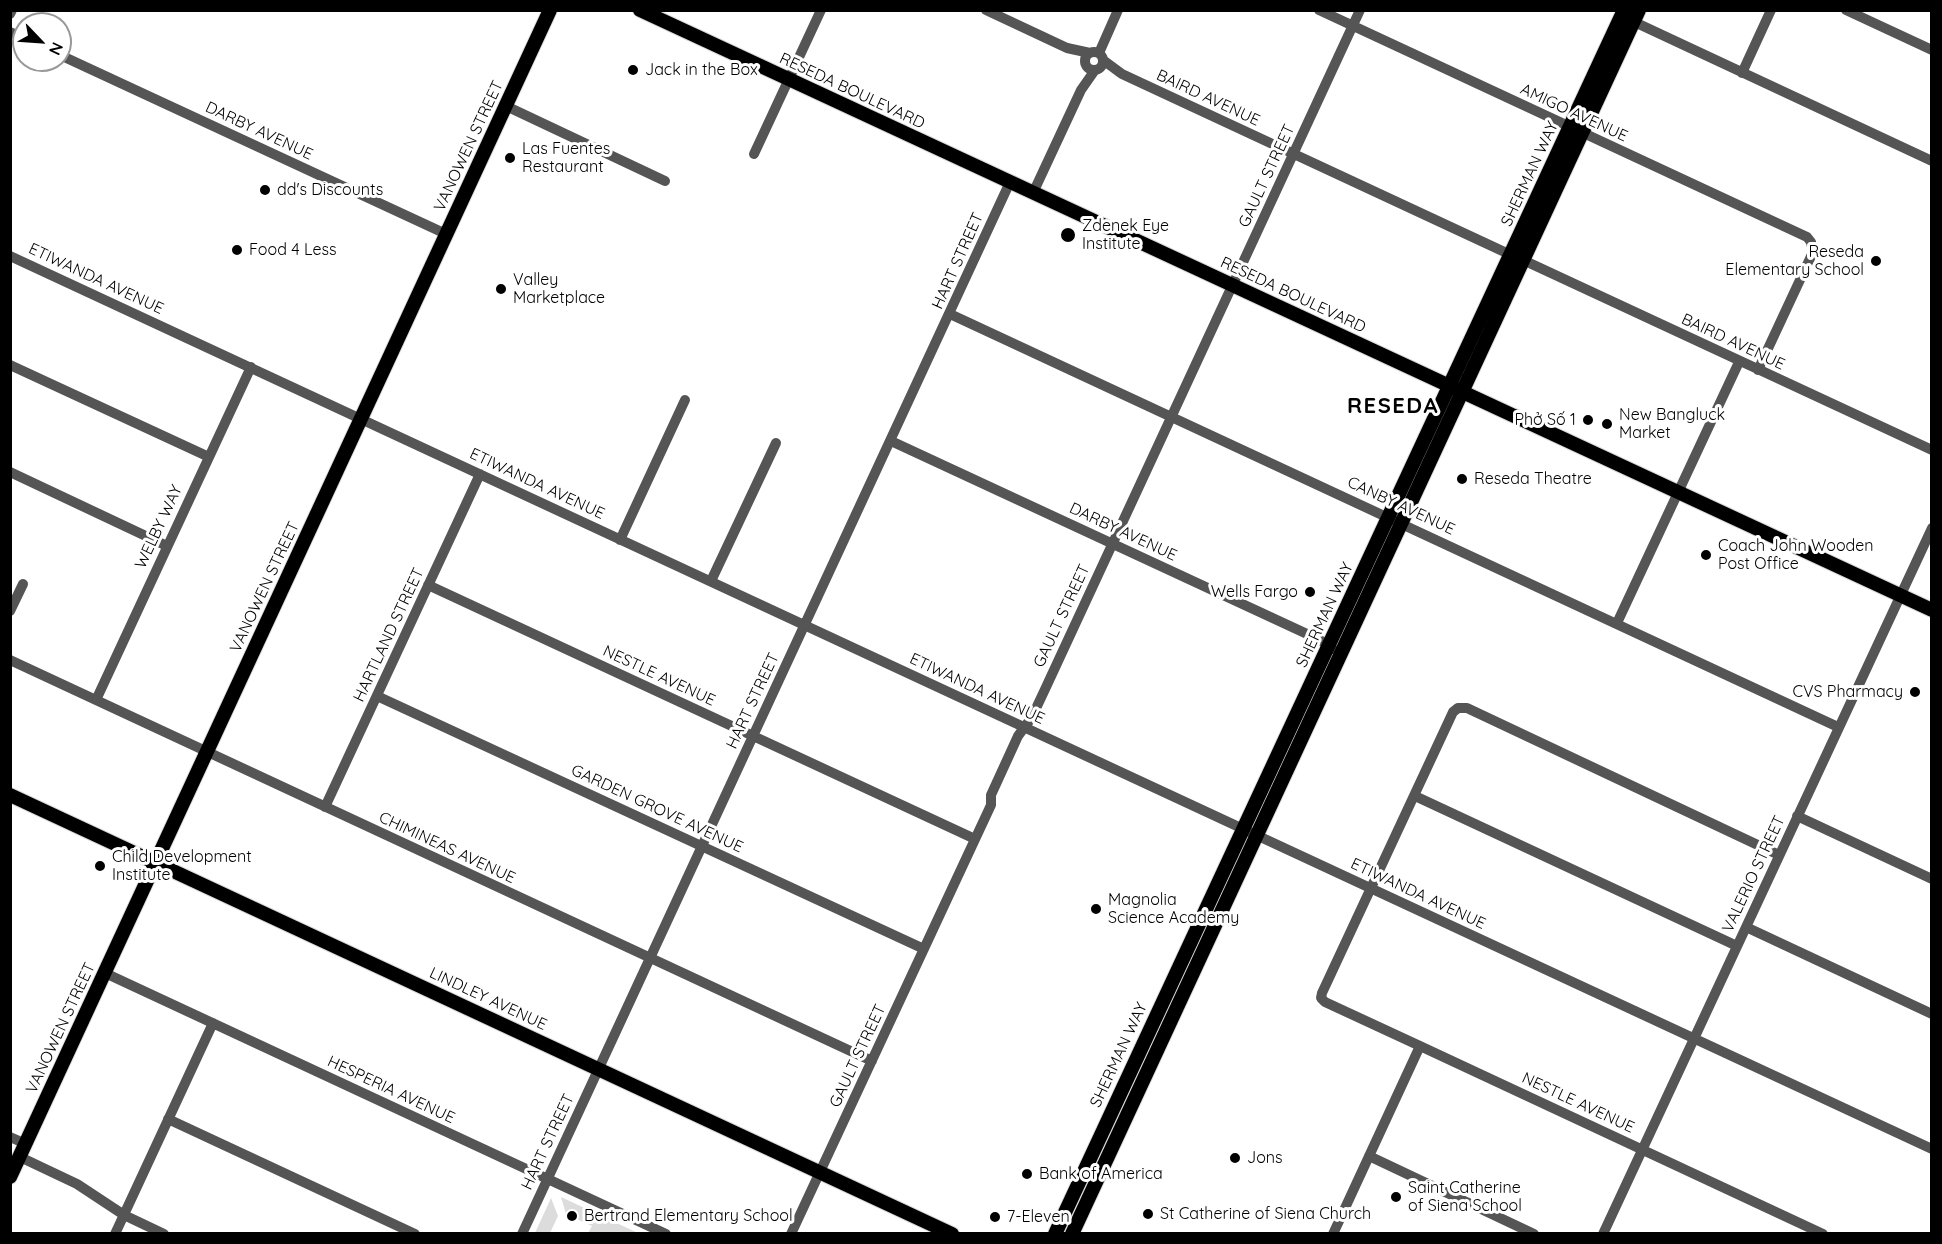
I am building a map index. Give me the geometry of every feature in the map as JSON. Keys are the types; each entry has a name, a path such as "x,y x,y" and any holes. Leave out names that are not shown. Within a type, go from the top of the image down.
{"main road":[{"name":"VANOWEN STREET","path":"10,1177 550,10"},
{"name":"RESEDA BOULEVARD","path":"640,10 1932,610"},
{"name":"SHERMAN WAY","path":"1055,1233 1250,832 1630,15"},
{"name":"LINDLEY AVENUE","path":"10,795 952,1233"},
{"name":"SHERMAN WAY","path":"1072,1233 1250,832"}],"street":[{"path":"754,154 821,10"},
{"name":"BAIRD AVENUE","path":"986,10 1932,450"},
{"path":"1033,192 1118,10"},
{"name":"AMIGO AVENUE","path":"1319,10 1807,237 1813,247 1813,252 1758,370"},
{"name":"GAULT STREET","path":"792,1233 991,805 991,795 1018,736 1032,717 1360,10"},
{"path":"1742,73 1771,10"},
{"path":"1846,10 1932,50"},
{"path":"1630,15 1742,73 1932,161"},
{"name":"DARBY AVENUE","path":"72,61 446,234"},
{"path":"506,106 665,181"},
{"name":"HART STREET","path":"522,1233 1010,182"},
{"name":"ETIWANDA AVENUE","path":"10,256 1932,1149"},
{"name":"CANBY AVENUE","path":"950,314 1838,727"},
{"path":"1617,624 1739,362"},
{"path":"10,365 209,457"},
{"name":"WELBY WAY","path":"96,700 251,367"},
{"path":"620,540 685,400"},
{"name":"DARBY AVENUE","path":"891,441 1335,650"},
{"path":"711,581 776,443"},
{"path":"10,472 167,546"},
{"name":"HARTLAND STREET","path":"325,807 480,474"},
{"name":"VALERIO STREET","path":"1603,1233 1932,528"},
{"path":"10,611 23,584"},
{"name":"NESTLE AVENUE","path":"428,585 975,839"},
{"name":"CHIMINEAS AVENUE","path":"10,660 872,1061"},
{"name":"GARDEN GROVE AVENUE","path":"377,696 924,950"},
{"path":"1372,889 1453,712 1458,708 1467,708 1779,855"},
{"path":"1415,796 1737,946"},
{"path":"1797,816 1932,879"},
{"name":"NESTLE AVENUE","path":"1372,889 1322,993 1321,998 1325,1002 1823,1233"},
{"path":"1746,927 1932,1014"},
{"name":"HESPERIA AVENUE","path":"105,973 666,1233"},
{"path":"115,1233 213,1023"},
{"path":"1333,1233 1420,1046"},
{"path":"168,1119 415,1233"},
{"path":"10,1137 23,1151 124,1215 164,1233"},
{"path":"1369,1156 1534,1233"}],"shaded area":[{"path":"561,1197 638,1233 588,1233 592,1226 566,1214"},
{"path":"551,1198 558,1216 550,1233 535,1233"}],"place":[{"name":"Jack in the Box","path":"633,70"},
{"name":"Las Fuentes Restaurant","path":"510,158"},
{"name":"dd's Discounts","path":"265,190"},
{"name":"Zdenek Eye Institute","path":"1068,235"},
{"name":"Food 4 Less","path":"237,250"},
{"name":"Reseda Elementary School","path":"1876,261"},
{"name":"Valley Marketplace","path":"501,289"},
{"name":"Phở Số 1","path":"1588,420"},
{"name":"New Bangluck Market","path":"1607,424"},
{"name":"Reseda Theatre","path":"1462,479"},
{"name":"Coach John Wooden Post Office","path":"1706,555"},
{"name":"Wells Fargo","path":"1310,592"},
{"name":"CVS Pharmacy","path":"1915,692"},
{"name":"Child Development Institute","path":"100,866"},
{"name":"Magnolia Science Academy","path":"1096,909"},
{"name":"Jons","path":"1235,1158"},
{"name":"Bank of America","path":"1027,1174"},
{"name":"Saint Catherine of Siena School","path":"1396,1197"},
{"name":"St Catherine of Siena Church","path":"1148,1214"},
{"name":"Bertrand Elementary School","path":"572,1216"},
{"name":"7-Eleven","path":"995,1217"}],"district":[{"name":"RESEDA","path":"1393,406"}]}
